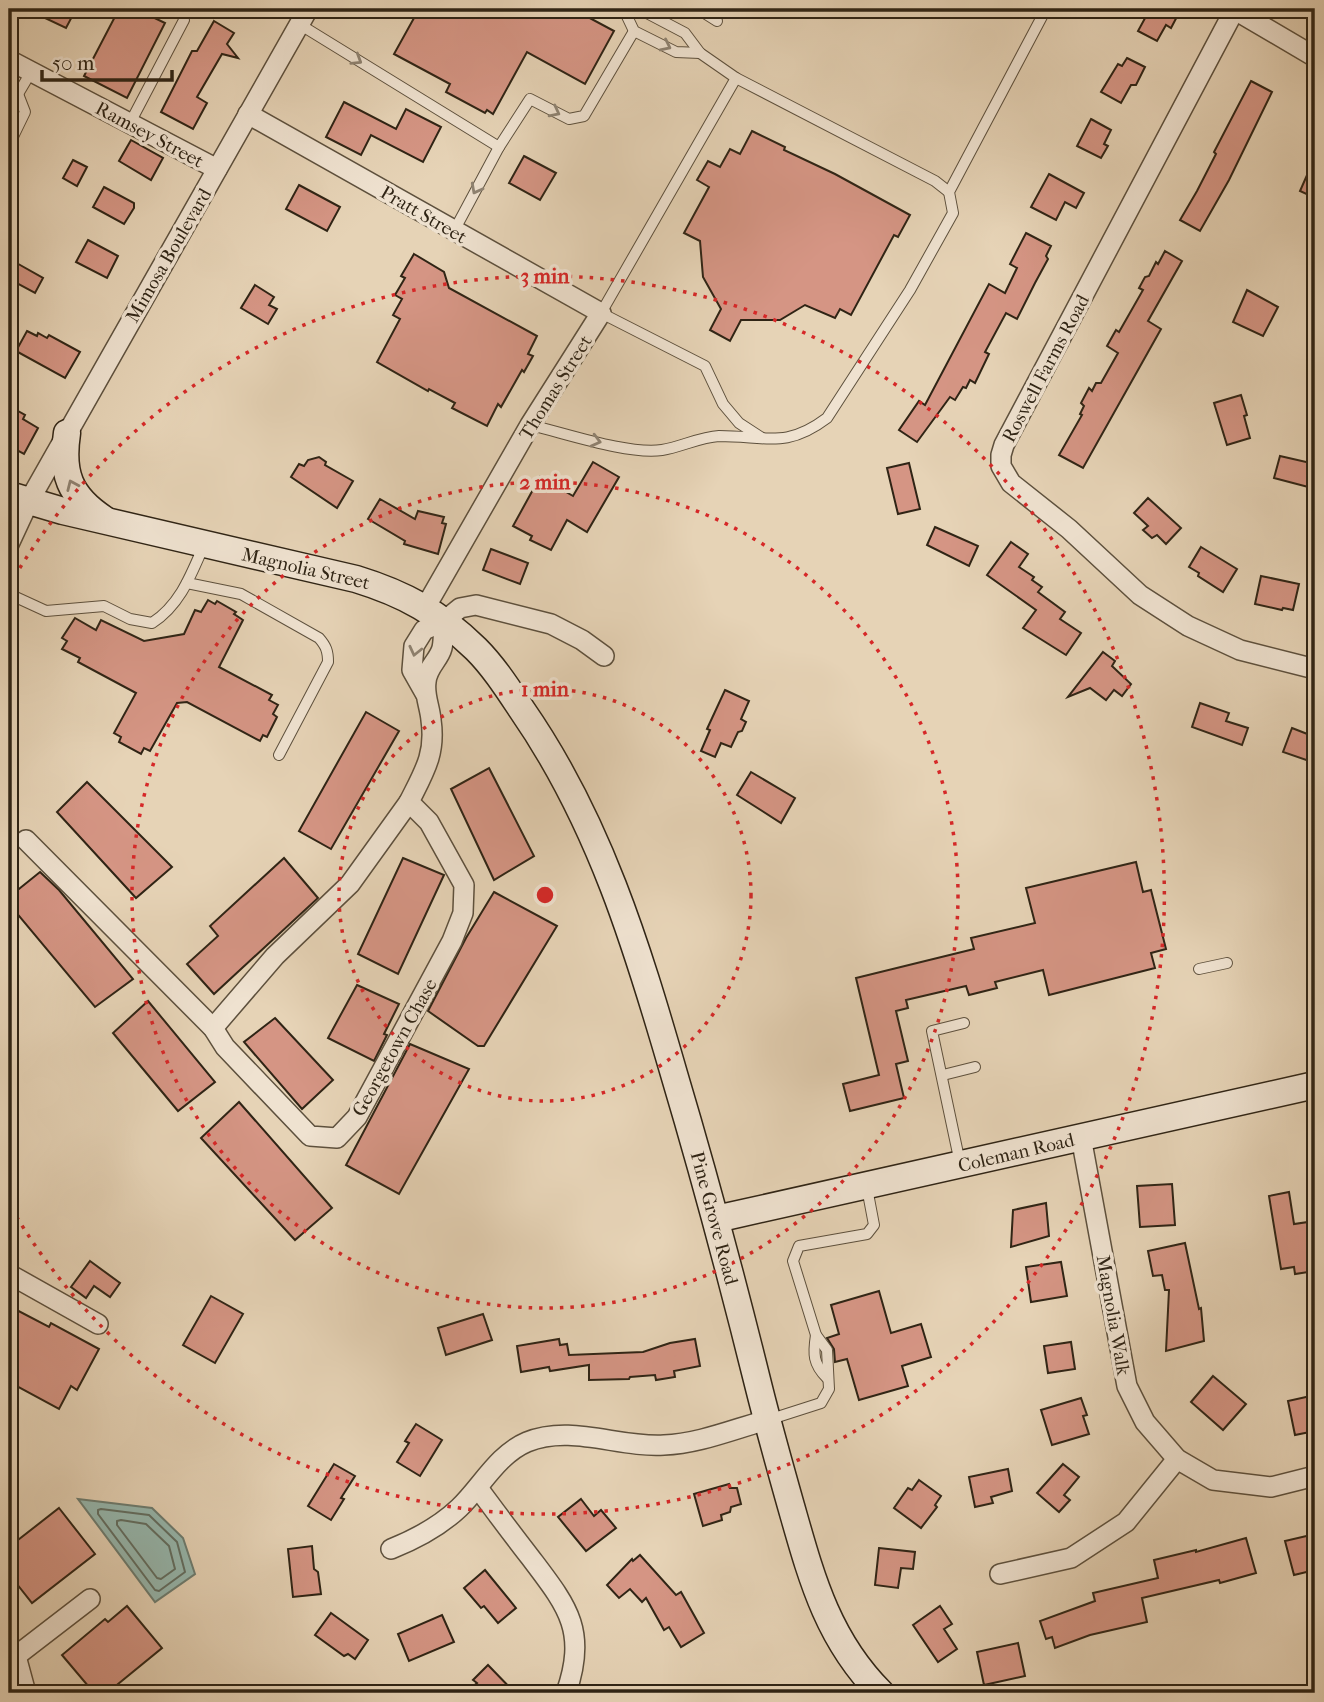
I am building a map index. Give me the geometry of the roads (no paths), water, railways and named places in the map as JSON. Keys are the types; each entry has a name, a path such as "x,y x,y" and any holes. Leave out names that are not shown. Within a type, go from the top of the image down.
{"main road":[{"path":"67,433 65,449 69,482 80,500 108,522"},
{"name":"Magnolia Street","path":"19,498 393,590 434,614 493,667 544,741"},
{"name":"Pine Grove Road","path":"544,741 590,828 627,919 716,1219 767,1420 815,1590 840,1639 881,1693"},
{"name":"Coleman Road","path":"716,1219 1315,1085"}],"street":[{"path":"1235,9 1315,57"},
{"name":"Roswell Farms Road","path":"1235,9 1004,445 1002,466 1011,483 1069,529 1140,595 1169,614 1188,626 1240,650 1315,670"},
{"name":"Mimosa Boulevard","path":"9,544 19,498 67,433 303,16"},
{"name":"Ramsey Street","path":"9,60 217,169"},
{"name":"Pratt Street","path":"248,114 601,313"},
{"name":"Thomas Street","path":"434,614 530,425 601,313"},
{"path":"214,1028 275,957 350,884 409,802 431,759 432,722 425,693 426,680 431,665 441,650 434,614 476,605 551,624 582,640 604,656"},
{"name":"Georgetown Chase","path":"26,840 214,1028 225,1047 310,1136 337,1138 357,1117 452,941 463,913 464,884 429,822 409,802"},
{"name":"Magnolia Walk","path":"1081,1137 1127,1385 1145,1422 1177,1460 1213,1480 1270,1487 1315,1476"},
{"path":"9,1274 98,1324"},
{"path":"391,1549 416,1539 438,1525 459,1508 508,1454 541,1437 568,1435 643,1445 666,1445 687,1442 767,1420"},
{"path":"1000,1574 1071,1558 1126,1522 1177,1460"},
{"path":"478,1488 564,1602 575,1637 575,1669 566,1693"},
{"path":"26,1693 12,1652 90,1600"}],"lane":[{"path":"698,9 717,21"},
{"path":"530,425 629,449 660,450 716,436 793,438 827,418 909,290 953,213 949,192 1045,9"},
{"path":"700,53 676,52 634,31 625,11 645,12 685,33 700,53 736,78 927,177 949,192"},
{"path":"303,16 499,147"},
{"path":"130,123 184,20"},
{"path":"454,231 499,147 530,99 569,119 583,116 634,31"},
{"path":"9,145 25,112 13,92 31,72"},
{"path":"736,78 601,313 705,366 723,404 739,423 763,438"},
{"path":"9,594 46,611 104,606 130,619 152,623 167,613 187,583 205,545"},
{"path":"187,583 241,594 318,638 325,645 328,662 279,754"},
{"path":"1199,970 1227,963"},
{"path":"961,1164 932,1031 964,1023"},
{"path":"943,1075 975,1067"},
{"path":"767,1420 821,1403 829,1389 827,1350 816,1335 793,1261 794,1253 799,1245 867,1234 874,1225 867,1185"}],"water":[{"path":"78,1499 152,1508 183,1538 195,1574 155,1602"}]}
